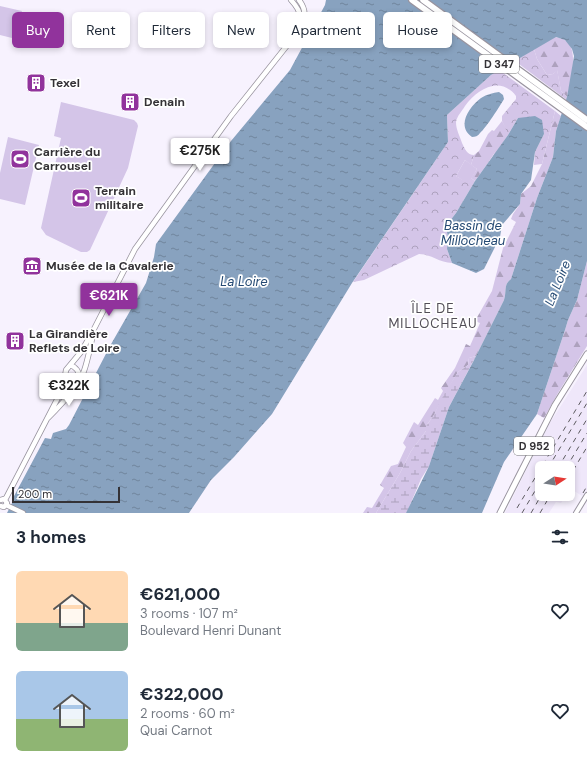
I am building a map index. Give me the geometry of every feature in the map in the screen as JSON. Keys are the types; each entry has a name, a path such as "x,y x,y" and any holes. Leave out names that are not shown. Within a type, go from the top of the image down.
{"highway":[{"name":"D 347","path":"412,0 587,127"},
{"name":"D 347","path":"423,0 587,120"}],"main road":[{"path":"291,0 299,12"},
{"path":"298,0 304,12"},
{"path":"23,513 8,506 7,503 2,500 47,420 63,388 65,375 70,365 94,329 135,249 231,116 284,48"},
{"path":"47,420 82,376 94,329"},
{"name":"D 952","path":"500,513 555,405 587,354"},
{"name":"D 952","path":"571,380 587,359"},
{"path":"70,365 78,370 80,376 78,382"},
{"path":"65,375 70,370 78,370"},
{"path":"64,383 74,387"},
{"path":"0,507 8,506"}],"street":[{"path":"576,513 587,495"}],"shaded area":[{"path":"587,365 587,489 582,496 575,492 575,461 535,461 535,501 562,501 561,503 556,502 549,513 505,513 548,426"}],"green space":[{"path":"0,6 22,11 12,12 12,38 0,35"},
{"path":"555,37 561,38 570,44 572,51 573,66 567,97 561,91 557,70 553,74 547,75 537,59 534,49"},
{"path":"534,49 537,59 547,75 553,74 557,69 561,91 567,97 567,100 515,61"},
{"path":"499,70 555,111 542,164 534,165 535,152 544,134 518,118 492,159 497,146 507,132 502,121 502,116 516,99 516,96 503,86 496,85 482,90 465,106 456,122 457,130 464,147 468,153 474,155 471,165 465,160 456,176 468,183 471,178 475,181 456,213 446,226 448,238 447,249 452,263 443,262 428,255 419,254 364,280 353,282 448,142 447,115 491,75"},
{"name":"Terrain militaire","path":"61,102 134,120 138,126 128,168 90,250 87,252 81,252 46,235 41,228 61,138 54,136"},
{"path":"555,111 561,116 556,131 553,157 537,198 511,279 506,286 504,300 476,356 469,358 468,365 458,372 434,415 426,426 426,431 411,451 400,473 376,513 363,513 367,507 372,508 384,488 380,485 391,466 398,464 406,447 403,443 414,422 418,425 435,398 438,400 443,391 441,388 455,368 466,344 470,346 480,323 475,321 492,291 503,248 516,222 511,219 520,204 521,194 531,186 542,164"},
{"path":"502,121 508,132 475,181 471,178 477,169 471,165 474,155 479,151 488,134 492,130 494,131"},
{"name":"Carrière du Carrousel","path":"8,137 39,145 25,205 0,199 0,173"},
{"path":"465,160 477,169 468,184 456,176"},
{"path":"587,261 587,346 544,418 537,414 568,320 577,300"},
{"path":"476,356 449,407 429,466 421,479 407,512 376,513 400,473 411,451 426,431 426,426 434,415 447,389 458,372 468,365 469,358"}],"water":[{"name":"La Loire","path":"326,0 587,0 587,261 577,300 568,320 537,414 504,462 482,513 406,513 429,466 449,407 504,300 506,286 511,279 537,198 553,157 556,131 567,97 574,56 572,49 565,40 556,37 491,75 447,115 448,142 352,283 272,414 234,457 211,480 189,513 7,513 14,499 13,498 45,438 51,439 53,433 66,429 69,425 110,346 146,283 154,257 156,244 231,141 290,70 302,48 375,48 375,12 321,12"},
{"path":"499,92 503,95 504,99 483,130 477,136 472,137 467,133 465,122 472,106 481,98"},
{"name":"Bassin de Millocheau","path":"535,116 542,120 544,134 535,152 531,180 521,194 520,204 502,225 500,237 484,269 476,273 452,263 447,249 448,238 446,226 518,118"}],"railway":[{"path":"517,508 587,391"},
{"path":"552,461 587,403"},
{"path":"562,461 587,419"},
{"path":"570,461 587,433"},
{"path":"575,467 587,447"},
{"path":"583,493 587,486"},
{"path":"522,513 535,491"},
{"path":"531,513 538,501"},
{"path":"540,513 547,501"}],"place":[{"name":"Texel","path":"36,83"},
{"name":"Denain","path":"130,102"},
{"name":"Carrière du Carrousel","path":"20,159"},
{"name":"Terrain militaire","path":"81,198"},
{"name":"Musée de la Cavalerie","path":"32,266"},
{"name":"La Girandière Reflets de Loire","path":"15,341"}],"district":[{"name":"ÎLE DE MILLOCHEAU","path":"433,316"}]}
